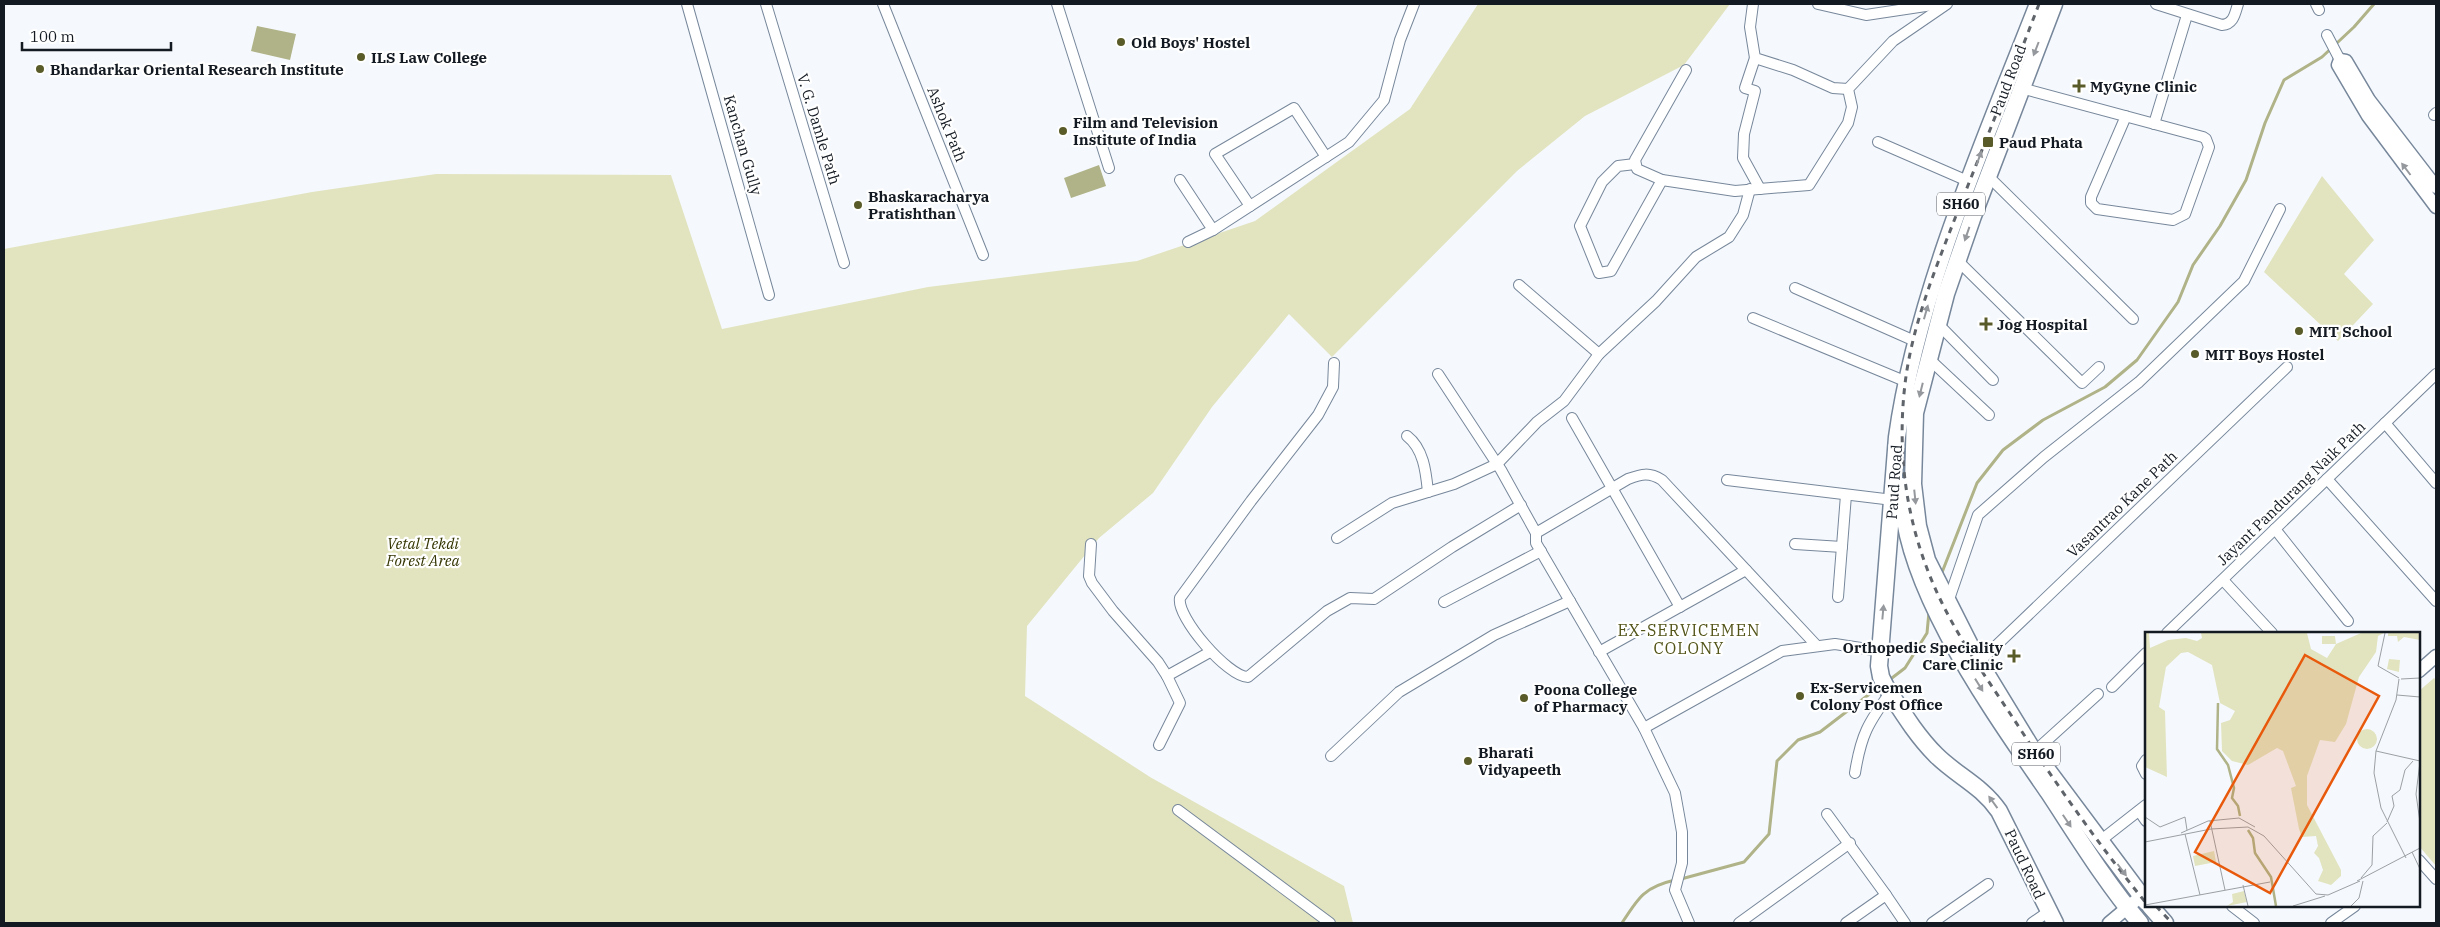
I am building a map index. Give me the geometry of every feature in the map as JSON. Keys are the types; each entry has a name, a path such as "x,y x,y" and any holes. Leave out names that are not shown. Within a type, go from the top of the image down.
{"main road":[{"name":"Paud Road","path":"2038,4 1970,182 1934,286 1907,382 1897,437 1879,666 1886,686 1935,754 1988,796 2010,832 2051,918"},
{"name":"Paud Road","path":"2054,4 1988,176 1958,261 1928,358 1915,413 1913,467 1918,526 1924,563 1940,601 2034,752 2145,898"},
{"path":"1888,559 1924,563"},
{"path":"1940,601 1965,664 2003,725 2127,908 2140,923"},
{"name":"Paud Road","path":"2152,907 2165,923"}],"street":[{"name":"Kanchan Gully","path":"687,4 769,295"},
{"name":"V. G. Damle Path","path":"766,4 844,263"},
{"name":"Ashok Path","path":"883,4 983,255"},
{"path":"1057,4 1109,168"},
{"path":"1188,242 1213,230 1349,142 1384,100 1400,40 1414,4"},
{"path":"1337,538 1392,503 1463,481 1497,464 1537,422 1564,401 1599,354 1656,301 1696,257 1729,237 1743,215 1755,189 1743,158 1744,134 1754,91 1745,88 1755,58 1750,27 1753,4"},
{"path":"1818,4 1866,15 1938,4"},
{"path":"1848,89 1893,41 1946,4"},
{"path":"2156,4 2187,16 2225,25 2232,20 2238,4"},
{"path":"2154,124 2187,16"},
{"path":"2436,187 2368,100 2346,61 2333,47 2338,66 2368,116 2436,207"},
{"path":"1755,58 1793,70 1833,88 1848,89"},
{"path":"1635,164 1686,70"},
{"path":"2021,88 2126,116 2203,137 2209,144 2185,214 2177,219 2097,209 2091,204 2091,197 2126,116"},
{"path":"1635,164 1637,169 1662,180 1735,191 1809,185 1848,123 1852,107 1848,89"},
{"path":"1250,206 1215,154 1294,108 1326,157"},
{"path":"1878,142 1970,182"},
{"path":"1635,164 1618,166 1602,182 1580,226 1599,273 1611,271 1662,180"},
{"path":"1988,176 2133,318"},
{"path":"1180,180 1213,230"},
{"path":"1940,601 1978,515 2044,457 2139,382 2244,281 2280,209"},
{"path":"1958,261 2082,382 2098,367"},
{"path":"1519,285 1599,354"},
{"path":"1796,288 1918,342"},
{"path":"1753,318 1907,382"},
{"path":"1938,324 1993,380"},
{"path":"1928,358 1989,415"},
{"path":"1334,363 1333,387 1318,415 1251,501 1180,598 1180,609 1210,652 1238,676 1248,677 1327,611 1350,598 1374,599 1452,547 1521,506"},
{"name":"Vasantrao Kane Path","path":"1979,662 2287,367"},
{"path":"1438,374 1497,464 1521,506 1536,533 1536,544 1644,728 1675,793 1682,832 1682,863 1675,890 1689,923"},
{"name":"Jayant Pandurang Naik Path","path":"2168,632 2436,374"},
{"path":"1572,418 1680,607"},
{"path":"2385,423 2436,483"},
{"path":"1407,436 1413,441 1426,469 1428,492"},
{"path":"1536,533 1612,488 1643,473 1653,474 1662,480 1817,646"},
{"path":"2327,479 2436,601"},
{"path":"1727,480 1893,500"},
{"path":"1838,597 1846,495"},
{"path":"2275,529 2348,621"},
{"path":"1090,544 1089,576 1092,583 1112,611 1158,662 1180,703 1159,745"},
{"path":"1795,544 1842,547"},
{"path":"1444,602 1540,551"},
{"path":"1599,652 1746,570"},
{"path":"2223,580 2271,632"},
{"path":"1331,756 1399,692 1494,635 1570,601"},
{"path":"1644,728 1782,651 1835,644 1880,651"},
{"path":"1167,676 1210,652"},
{"path":"2112,686 2145,654"},
{"path":"2420,670 2436,656"},
{"path":"1855,773 1860,744 1865,729 1886,686"},
{"path":"2034,752 2098,694"},
{"path":"2100,841 2142,808"},
{"path":"1178,810 1330,923"},
{"path":"1827,814 1850,842 1905,923"},
{"path":"1738,923 1850,842"},
{"path":"2420,861 2436,879"},
{"path":"1932,923 1988,884"},
{"path":"1846,923 1886,895"},
{"path":"2109,923 2127,908 2145,899"},
{"path":"2233,907 2254,923"},
{"path":"2331,923 2354,907"},
{"path":"2032,923 2051,918"}],"green space":[{"name":"Vetal Tekdi Forest Area","path":"1478,4 1730,4 1684,65 1585,116 1517,171 1332,357 1289,314 1212,407 1153,493 1099,538 1027,626 1025,696 1150,777 1344,886 1353,923 4,923 4,249 312,192 436,174 671,175 722,329 928,287 1137,261 1255,221 1410,109"},
{"path":"2322,176 2374,240 2344,274 2373,304 2338,341 2264,272"},
{"path":"2434,678 2436,680 2436,866 2420,847 2420,690"}],"shaded area":[{"path":"257,26 296,34 290,60 251,51"},
{"path":"1099,165 1106,186 1071,198 1064,178"}],"waterway":[{"path":"1941,575 1977,483 2003,450 2043,420 2105,387 2137,360 2178,302 2193,265 2220,226 2246,180 2265,123 2284,80 2322,57 2354,27 2374,4"},
{"path":"1888,681 1905,668 1927,633 1929,612"},
{"path":"1681,879 1744,862 1769,834 1777,761 1798,740 1820,732 1880,686"},
{"path":"1622,923 1638,900 1649,890 1675,880"}],"railway":[{"path":"2039,4 1942,251 1913,339 1908,362 1903,412 1902,441 1907,496 1913,523 1930,577 1958,633 2062,791 2111,859 2145,902"},
{"path":"2157,907 2172,923"}],"place":[{"name":"Old Boys' Hostel","path":"1121,42"},
{"name":"ILS Law College","path":"361,57"},
{"name":"Bhandarkar Oriental Research Institute","path":"40,69"},
{"name":"MyGyne Clinic","path":"2079,86"},
{"name":"Film and Television Institute of India","path":"1063,131"},
{"name":"Paud Phata","path":"1988,142"},
{"name":"Bhaskaracharya Pratishthan","path":"858,205"},
{"name":"Jog Hospital","path":"1986,324"},
{"name":"MIT School","path":"2299,331"},
{"name":"MIT Boys Hostel","path":"2195,354"},
{"name":"Orthopedic Speciality Care Clinic","path":"2014,656"},
{"name":"Ex-Servicemen Colony Post Office","path":"1800,696"},
{"name":"Poona College of Pharmacy","path":"1524,698"},
{"name":"Bharati Vidyapeeth","path":"1468,761"}],"district":[{"name":"EX-SERVICEMEN COLONY","path":"1689,639"}]}
